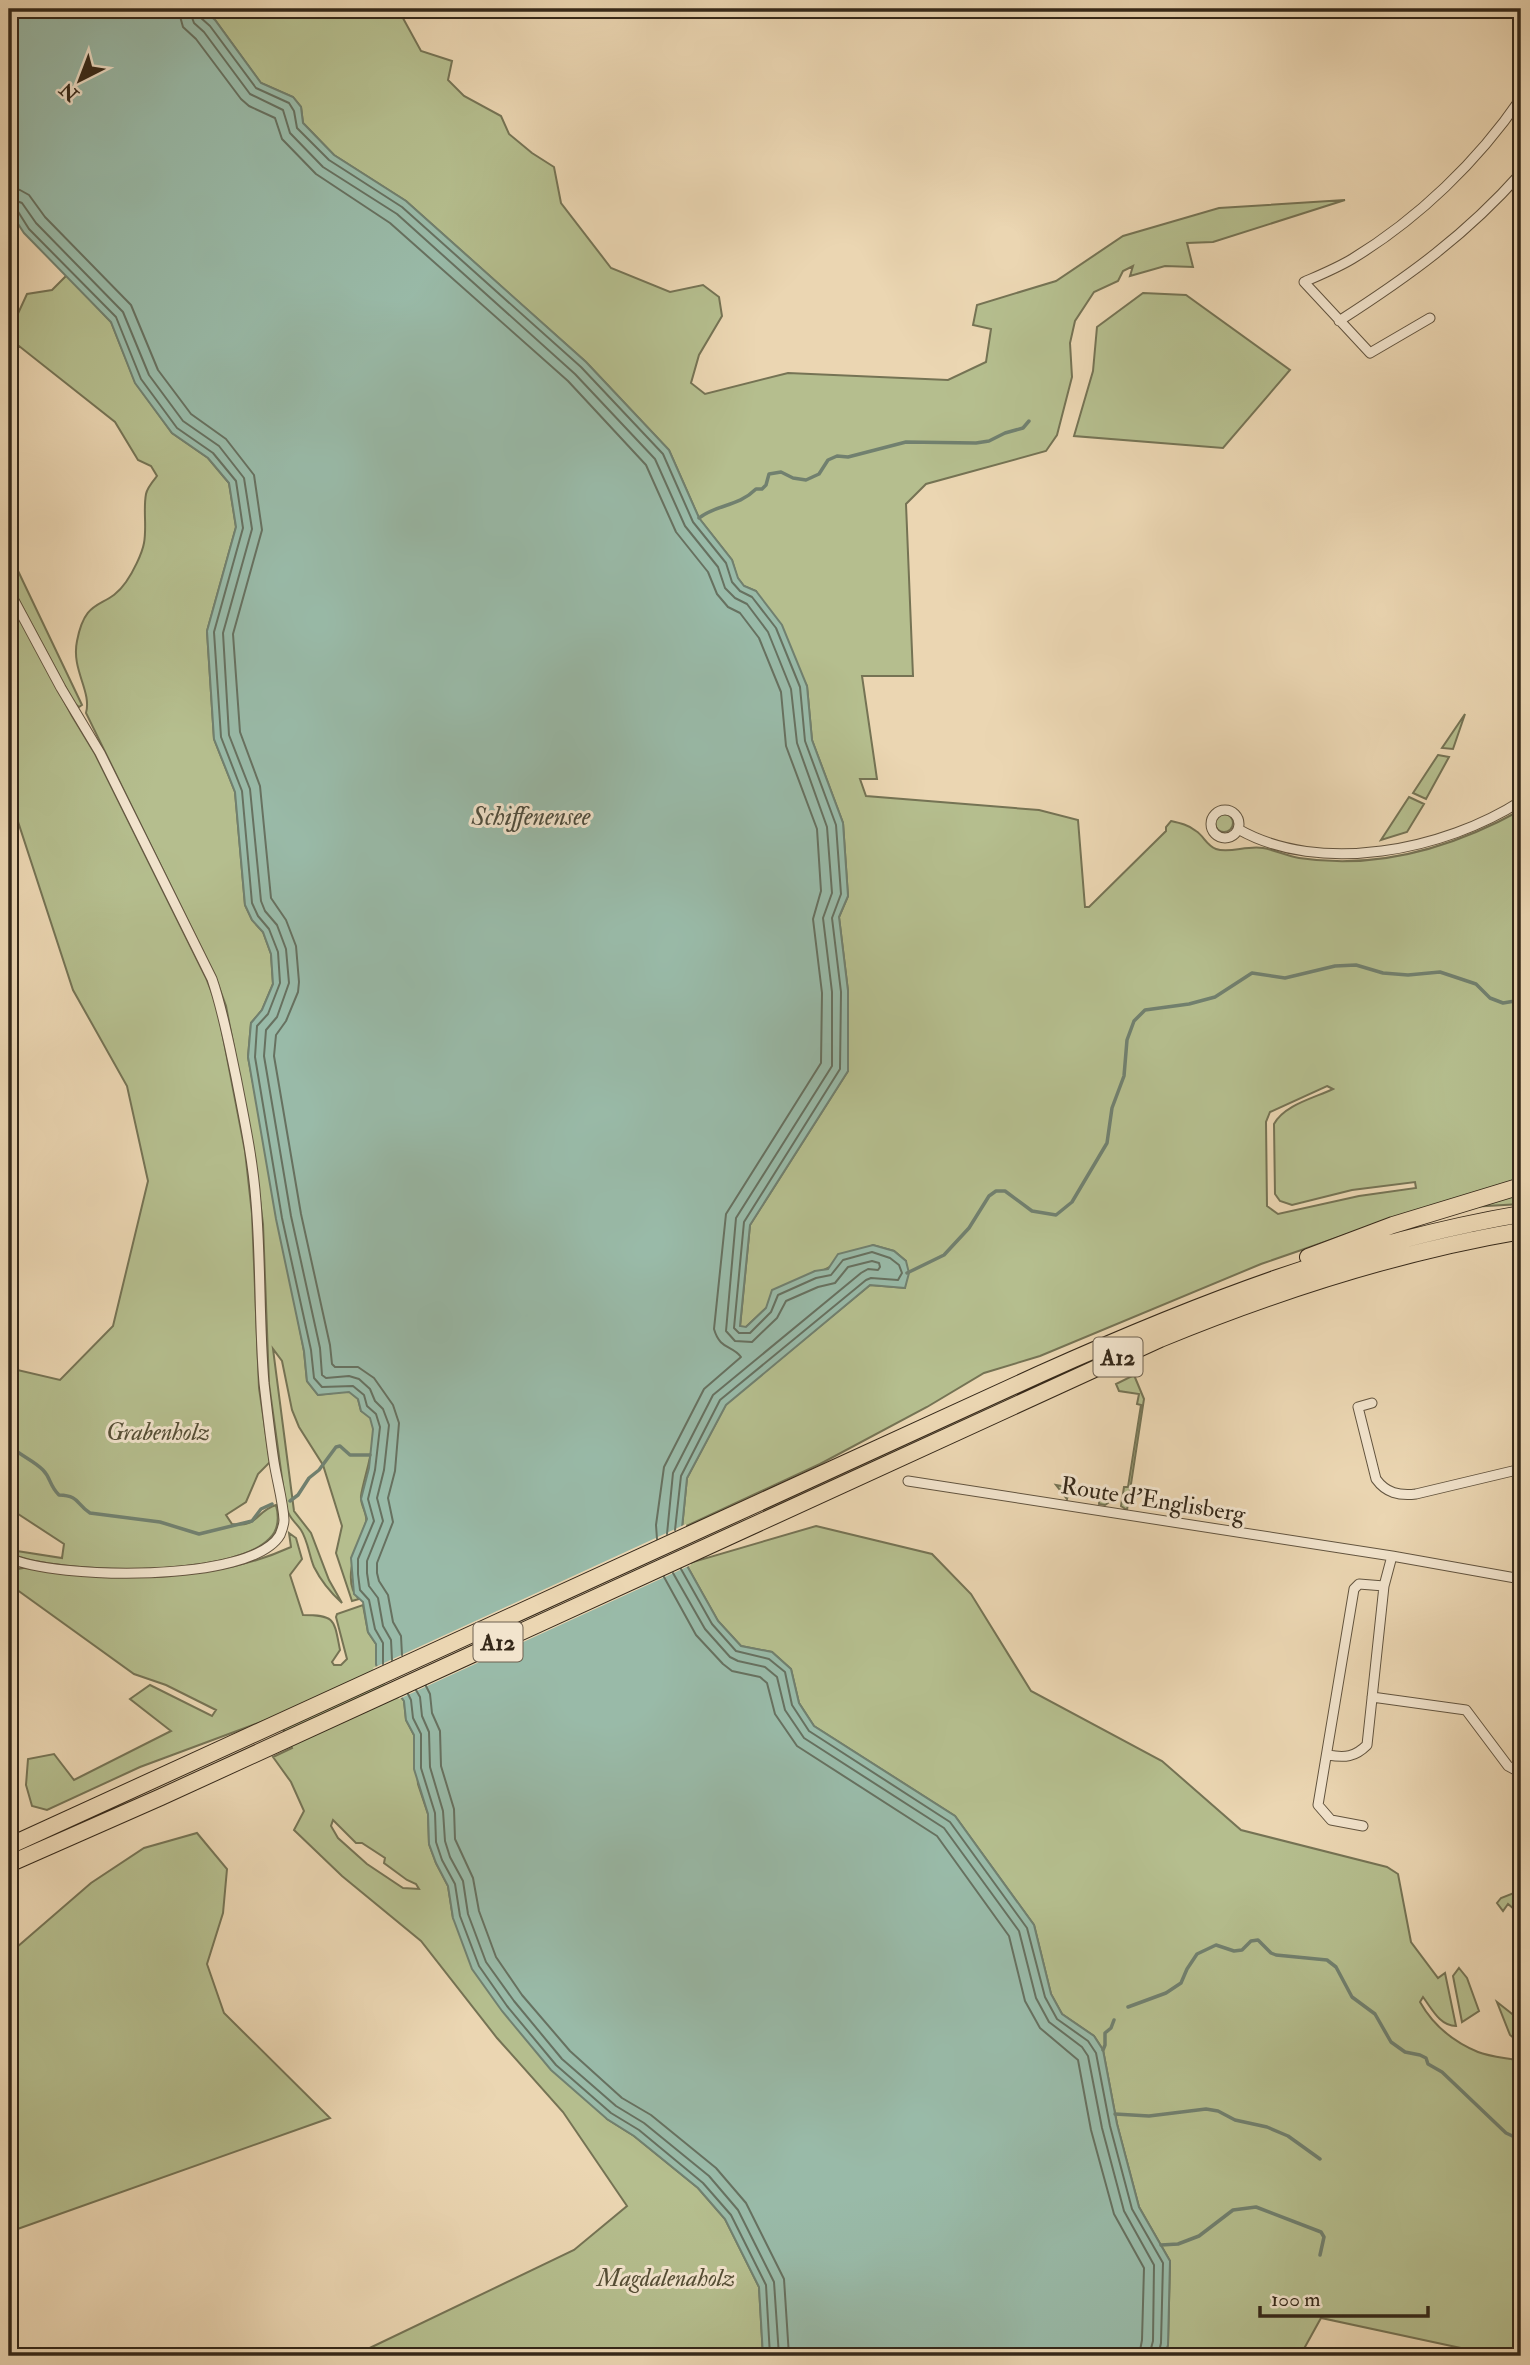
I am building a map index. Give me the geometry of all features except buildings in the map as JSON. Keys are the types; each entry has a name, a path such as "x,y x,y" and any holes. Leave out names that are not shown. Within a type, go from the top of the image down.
{"highway":[{"path":"1202,1304 1325,1249 1464,1202 1521,1186"},
{"name":"A12","path":"9,1846 726,1517 1096,1349 1202,1304 1353,1252 1521,1214"},
{"name":"A12","path":"9,1864 1047,1389 1215,1317 1275,1294 1358,1268 1521,1231"}],"street":[{"path":"1430,318 1370,353 1304,282 1350,260 1396,230 1447,185 1500,129 1521,98"},
{"path":"1339,321 1411,274 1460,236 1521,173"},
{"path":"9,591 61,688 100,752 212,979 221,1007 250,1151 256,1201 264,1380 284,1521 281,1532 267,1547 236,1560 199,1569 140,1574 23,1563 9,1558"},
{"path":"1238,829 1254,838 1299,851 1366,853 1445,837 1479,824 1521,801"},
{"path":"1372,1403 1358,1407 1376,1479 1383,1488 1391,1492 1416,1494 1521,1469"},
{"name":"Route d'Englisberg","path":"908,1481 1392,1556 1521,1579"},
{"path":"1328,1755 1343,1758 1357,1755 1367,1745 1384,1586 1392,1556"},
{"path":"1363,1826 1331,1820 1318,1805 1354,1588 1359,1584 1384,1586"},
{"path":"1372,1697 1466,1710 1508,1766 1521,1773"}],"green space":[{"path":"203,9 398,9 421,51 452,61 448,80 464,96 501,116 509,134 554,167 561,203 611,268 670,292 703,285 719,297 722,316 699,355 691,383 705,394 788,373 948,380 986,362 991,329 973,325 977,305 1056,281 1123,236 1219,208 1345,200 1213,242 1187,243 1193,267 1165,266 1130,276 1133,266 1123,271 1118,281 1094,292 1075,321 1070,343 1072,377 1057,435 1046,451 926,484 906,504 913,676 862,676 877,779 860,779 866,796 1039,810 1078,820 1085,907 1089,907 1166,831 1171,821 1190,827 1216,849 1257,847 1299,858 1357,861 1386,858 1442,845 1521,810 1521,1204 1417,1210 1261,1264 1040,1356 984,1373 820,1464 682,1528 687,1478 726,1404 870,1285 905,1288 906,1261 894,1251 873,1245 822,1271 815,1271 766,1308 746,1327 740,1327 750,1225 848,1071 848,991 839,917 848,896 843,823 812,740 807,686 756,591 744,586 737,577 732,560 699,518 669,450 586,362 406,201 334,155 303,123 301,107 293,97 261,83 215,20","holes":["1327,1086 1333,1089 1292,1107 1274,1124 1275,1194 1280,1201 1292,1205 1352,1190 1415,1182 1416,1188 1359,1196 1278,1214 1267,1206 1266,1122 1270,1112"]},
{"path":"67,275 111,322 135,382 172,433 208,458 229,483 236,527 207,631 214,739 235,792 245,905 252,920 263,932 271,954 273,984 262,1010 251,1023 248,1057 304,1351 307,1381 318,1395 349,1391 358,1399 361,1411 370,1417 373,1424 373,1444 361,1496 366,1522 351,1572 351,1582 359,1599 352,1601 336,1553 342,1526 323,1465 299,1427 292,1410 282,1361 273,1349 294,1511 311,1533 329,1580 342,1603 317,1572 303,1534 286,1507 269,1384 263,1224 254,1152 226,1006 215,976 86,713 86,697 76,652 81,626 91,609 119,591 129,578 143,547 146,494 157,476 151,466 138,460 115,422 19,346 9,356 9,333 27,294 52,290"},
{"path":"1143,293 1186,295 1290,370 1223,448 1074,436 1093,371 1097,327"},
{"path":"9,552 82,705 79,707 74,703 9,582"},
{"name":"Grabenholz","path":"9,598 95,754 206,978 217,1006 245,1151 252,1214 259,1388 270,1462 258,1474 246,1502 226,1515 232,1524 247,1524 276,1505 278,1519 275,1532 269,1539 249,1552 219,1561 142,1569 102,1569 64,1566 9,1553 9,1547 17,1551 62,1558 64,1544 9,1508 9,1368 60,1380 113,1326 148,1181 127,1086 73,990 9,794"},
{"path":"1465,714 1453,749 1442,748"},
{"path":"1438,755 1449,757 1426,799 1413,793"},
{"path":"1409,797 1424,804 1407,832 1381,840"},
{"path":"1224,814 1230,817 1233,823 1230,829 1224,832 1218,829 1215,823 1218,817"},
{"path":"1134,1375 1144,1399 1127,1510 1121,1506 1124,1487 1128,1487 1141,1405 1137,1404 1139,1394 1119,1391 1116,1384"},
{"path":"1056,1485 1112,1495 1111,1501 1105,1505 1099,1504 1100,1496 1069,1491 1067,1499"},
{"path":"816,1526 932,1554 971,1594 1031,1691 1162,1761 1241,1830 1387,1867 1398,1874 1411,1942 1438,1978 1445,1973 1456,2026 1441,2020 1423,1997 1420,2002 1425,2010 1445,2032 1469,2048 1488,2055 1521,2061 1521,2356 1498,2356 1321,2318 1300,2356 1164,2356 1168,2345 1170,2261 1139,2207 1117,2124 1103,2050 1094,2036 1062,2014 1051,1994 1034,1925 955,1816 814,1726 799,1703 791,1669 772,1652 741,1646 718,1621 686,1564"},
{"name":"Magdalenaholz","path":"289,1533 296,1538 302,1559 290,1575 303,1615 322,1616 332,1621 340,1650 332,1662 334,1665 341,1665 347,1659 337,1614 363,1605 368,1632 376,1644 376,1664 404,1701 406,1720 414,1735 418,1784 428,1814 429,1844 448,1886 453,1918 607,2119 634,2136 698,2188 725,2219 759,2287 763,2356 353,2356 574,2250 627,2206 563,2112 497,2038 421,1941 342,1876 294,1830 304,1811 291,1782 273,1757 292,1748 277,1716 140,1767 47,1810 32,1806 26,1785 28,1759 54,1754 74,1780 171,1731 130,1699 150,1685 212,1716 216,1710 166,1685 134,1674 9,1584 9,1565 18,1569 29,1567 130,1575 194,1573 258,1560 291,1547","holes":["333,1820 356,1843 362,1843 385,1858 384,1863 416,1884 419,1889 403,1888 367,1864 338,1838 331,1826"]},
{"path":"197,1833 227,1869 223,1913 207,1964 224,2013 330,2118 9,2232 9,1954 91,1883 144,1848"},
{"path":"1519,1891 1521,1899 1514,1909 1508,1904 1503,1911 1497,1903 1501,1898"},
{"path":"1459,1968 1467,1978 1479,2011 1462,2022 1453,1976"},
{"path":"1497,2002 1521,2021 1521,2044 1510,2035"}],"water":[{"name":"Schiffenensee","path":"9,9 203,9 215,20 261,83 293,97 301,107 303,123 334,155 406,201 586,362 669,450 699,518 732,560 744,586 756,591 782,625 807,686 812,740 843,823 848,896 839,917 848,991 848,1071 750,1225 740,1326 746,1327 766,1308 772,1290 815,1271 828,1269 838,1254 873,1245 894,1251 906,1261 909,1273 905,1288 870,1285 726,1405 687,1478 682,1528 686,1564 718,1621 741,1646 772,1652 791,1669 799,1703 814,1726 955,1816 1034,1925 1051,1994 1062,2014 1094,2036 1103,2050 1117,2124 1139,2207 1170,2261 1168,2345 1164,2356 763,2356 759,2287 725,2219 698,2188 634,2136 607,2119 551,2070 502,2011 472,1969 453,1918 448,1886 429,1844 428,1814 414,1769 414,1735 406,1720 404,1701 395,1688 379,1674 376,1644 368,1632 363,1602 354,1594 351,1558 367,1519 361,1499 369,1468 373,1429 370,1418 361,1411 358,1399 349,1392 318,1395 307,1381 304,1351 276,1219 248,1057 251,1023 262,1010 273,984 271,954 263,932 252,920 245,905 235,792 214,739 207,631 236,527 229,483 208,458 172,433 135,383 111,322 24,233 9,210"}],"pier":[{"path":"686,1524 691,1565 399,1699 376,1675 373,1668"}],"waterway":[{"path":"699,518 742,499 756,489 762,489 769,474 781,472 806,480 819,474 828,460 837,456 848,457 906,442 989,441 1023,428 1029,421"},
{"path":"907,1273 944,1255 969,1228 989,1196 996,1191 1005,1191 1032,1211 1056,1215 1072,1202 1107,1143 1112,1108 1124,1076 1127,1040 1134,1021 1145,1010 1189,1004 1215,997 1252,973 1285,978 1335,966 1356,965 1383,973 1408,975 1440,972 1476,984 1490,998 1503,1003 1521,1000"},
{"path":"9,1445 43,1470 59,1495 74,1498 90,1513 160,1522 199,1534 252,1521 261,1509 272,1504"},
{"path":"290,1501 298,1495 336,1447 340,1446 350,1455 370,1455"},
{"path":"1128,2007 1166,1993 1181,1983 1197,1954 1216,1945 1234,1951 1242,1950 1251,1941 1258,1940 1276,1955 1327,1960 1336,1967 1352,1997 1375,2014 1391,2042 1405,2052 1426,2058 1428,2064 1442,2072 1506,2133 1521,2140"},
{"path":"1103,2050 1105,2033 1114,2020"},
{"path":"1115,2114 1149,2116 1206,2109 1218,2111 1235,2120 1267,2127 1288,2136 1320,2159"},
{"path":"1161,2245 1178,2244 1199,2236 1233,2210 1256,2207 1321,2232 1324,2237 1320,2255"}]}
